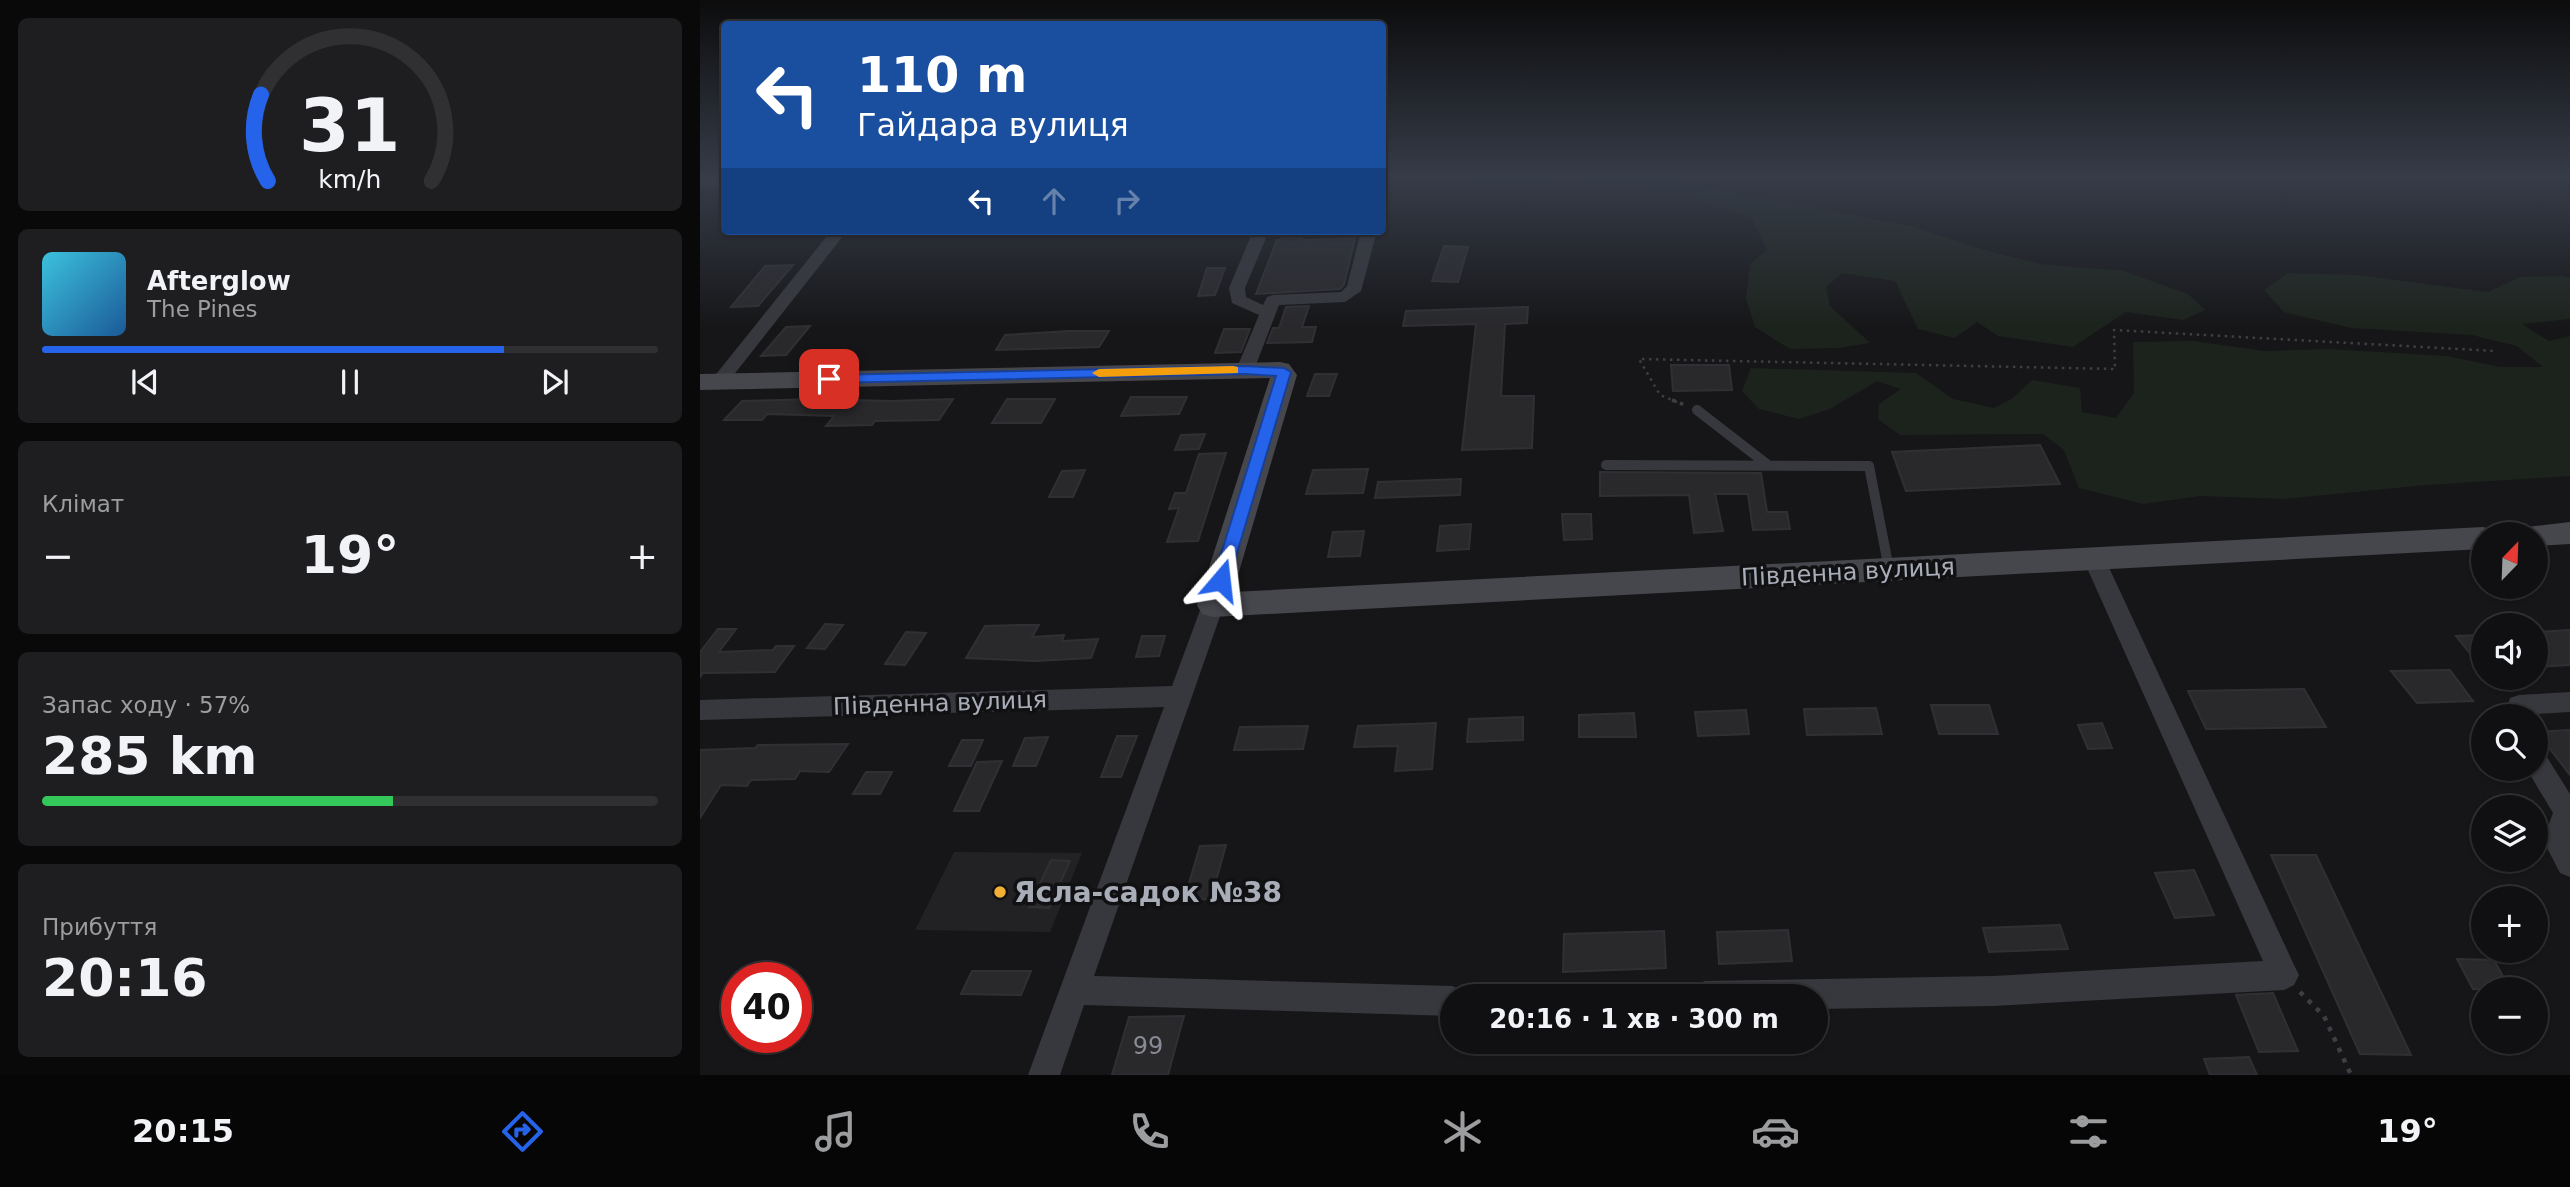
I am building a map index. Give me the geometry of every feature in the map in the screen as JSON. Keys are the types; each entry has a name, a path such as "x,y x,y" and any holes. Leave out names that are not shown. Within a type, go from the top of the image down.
{"street":[{"path":"700,401 709,382 836,235"},
{"path":"1259,235 1237,288 1238,300 1267,313"},
{"path":"1245,370 1272,300 1345,297 1355,288 1368,235"},
{"path":"709,382 1245,370 1280,370 1284,375 1213,606 1044,1075"},
{"path":"2548,534 2570,533"},
{"name":"Південна вулиця","path":"1213,606 2471,539"},
{"path":"1828,994 1993,991 2284,975 2094,559"},
{"name":"Південна вулиця","path":"700,710 1181,696"},
{"path":"2536,704 2570,702"},
{"path":"2548,781 2567,812 2556,840 2570,864"},
{"path":"1076,990 1440,1001"}],"lane":[{"path":"1697,410 1768,466"},
{"path":"1606,465 1869,466 1889,570"}],"path":[{"path":"1697,410 1660,395 1639,359 2115,369 2114,330 2495,351"},
{"path":"2284,975 2324,1016 2351,1075"}],"shaded area":[{"path":"1756,227 1915,227 1988,251 2041,264 2124,271 2188,294 2205,310 2183,320 2126,312 2073,347 1998,336 1977,322 1955,338 1918,329 1895,281 1842,273 1826,287 1830,306 1870,343 1838,348 1790,349 1755,327 1746,299 1750,264 1767,250"},
{"path":"2288,273 2357,275 2488,292 2519,277 2570,278 2570,319 2522,324 2549,341 2570,336 2570,476 2426,485 2284,499 2200,496 2143,504 2079,488 2064,450 2043,434 1900,435 1878,419 1879,404 1901,389 1877,381 1830,409 1799,419 1759,409 1742,391 1751,368 1916,373 1953,399 1994,408 2013,398 2032,380 2080,388 2082,412 2116,418 2134,393 2133,342 2194,341 2264,351 2328,349 2447,356 2500,367 2543,367 2517,346 2472,335 2351,328 2284,312 2264,290"},
{"name":"Ясла-садок №38","path":"954,852 1082,853 1050,932 915,930"}],"building":[{"path":"1283,235 1303,235 1301,240 1355,238 1344,285 1340,289 1256,294 1277,240 1281,240"},
{"path":"1444,246 1468,247 1458,282 1432,281"},
{"path":"793,265 758,306 731,307 765,266"},
{"path":"1207,268 1225,268 1215,295 1198,296"},
{"path":"1309,306 1302,327 1316,327 1312,342 1267,343 1273,328 1279,328 1286,307"},
{"path":"1528,307 1527,323 1505,324 1501,396 1534,396 1532,448 1462,450 1476,324 1403,326 1406,311"},
{"path":"810,326 786,355 761,356 786,327"},
{"path":"1224,329 1250,329 1241,352 1215,353"},
{"path":"1109,331 1099,347 996,350 1005,335"},
{"path":"1671,365 1729,365 1732,390 1673,391"},
{"path":"1315,374 1337,374 1329,396 1307,396"},
{"path":"1131,397 1187,397 1179,414 1121,416"},
{"path":"953,399 939,420 875,421 872,425 826,426 834,416 767,414 762,420 724,420 742,401"},
{"path":"1007,399 1055,399 1041,423 992,423"},
{"path":"1205,434 1199,449 1175,450 1181,435"},
{"path":"2040,445 2060,484 1906,491 1892,452"},
{"path":"1226,453 1198,541 1167,542 1179,508 1169,509 1175,493 1186,493 1199,454"},
{"path":"1368,469 1363,493 1306,494 1313,470"},
{"path":"1085,470 1073,497 1049,497 1062,471"},
{"path":"1600,472 1761,473 1767,512 1787,512 1790,529 1753,530 1748,494 1715,494 1723,531 1694,533 1689,495 1600,496"},
{"path":"1461,479 1460,495 1375,498 1378,482"},
{"path":"1562,514 1591,514 1592,539 1564,540"},
{"path":"1471,524 1469,549 1437,551 1440,526"},
{"path":"1364,531 1360,556 1328,557 1333,532"},
{"path":"825,624 843,625 825,649 807,648"},
{"path":"1039,625 1032,637 1064,635 1062,641 1098,639 1091,658 1035,661 966,658 985,626"},
{"path":"718,629 736,629 719,652 773,650 776,646 794,646 775,672 703,673 700,677 700,652"},
{"path":"2570,630 2570,665 2548,666 2548,631"},
{"path":"906,632 926,633 905,665 885,664"},
{"path":"2471,635 2471,655 2456,636"},
{"path":"1142,636 1165,636 1159,656 1136,657"},
{"path":"2450,670 2473,701 2417,703 2391,671"},
{"path":"2304,689 2326,727 2206,729 2188,691"},
{"path":"1931,705 1989,705 1998,734 1939,734"},
{"path":"1876,708 1882,734 1807,735 1804,709"},
{"path":"1746,710 1749,734 1698,736 1695,712"},
{"path":"1634,713 1636,737 1579,737 1579,715"},
{"path":"1523,717 1523,740 1467,742 1469,719"},
{"path":"1436,723 1432,769 1395,771 1398,746 1354,747 1358,726"},
{"path":"2102,723 2112,748 2088,749 2078,725"},
{"path":"1308,726 1303,749 1234,750 1240,727"},
{"path":"2570,730 2570,775 2548,746 2548,731"},
{"path":"1117,736 1137,736 1121,777 1101,777"},
{"path":"1048,737 1036,766 1013,766 1025,738"},
{"path":"962,740 983,740 971,766 949,766"},
{"path":"848,744 829,772 800,771 795,779 751,780 747,786 721,785 700,818 700,750 755,748 758,745"},
{"path":"1002,761 979,811 954,811 977,762"},
{"path":"866,772 892,772 880,794 853,794"},
{"path":"1226,845 1211,899 1184,900 1200,846"},
{"path":"2271,855 2316,855 2411,1055 2360,1054"},
{"path":"1051,860 1070,861 1049,908 1029,907"},
{"path":"2194,870 2214,915 2175,918 2155,873"},
{"path":"2060,925 2068,949 1989,952 1983,928"},
{"path":"1788,930 1792,961 1719,964 1717,932"},
{"path":"1664,931 1666,968 1563,972 1564,934"},
{"path":"2457,959 2471,959 2471,963 2496,963 2503,977 2471,977 2471,985"},
{"path":"972,971 1031,971 1021,995 961,994"},
{"path":"2273,993 2298,1051 2259,1052 2236,995"},
{"path":"1184,1016 1168,1075 1112,1075 1129,1017"},
{"path":"2249,1057 2257,1075 2210,1075 2204,1059"}],"slow traffic":[{"path":"1099,373 1233,370"}],"place":[{"name":"Ясла-садок №38","path":"1000,892"}],"route":[{"path":"829,379 1245,370 1284,372 1221,580"}]}
